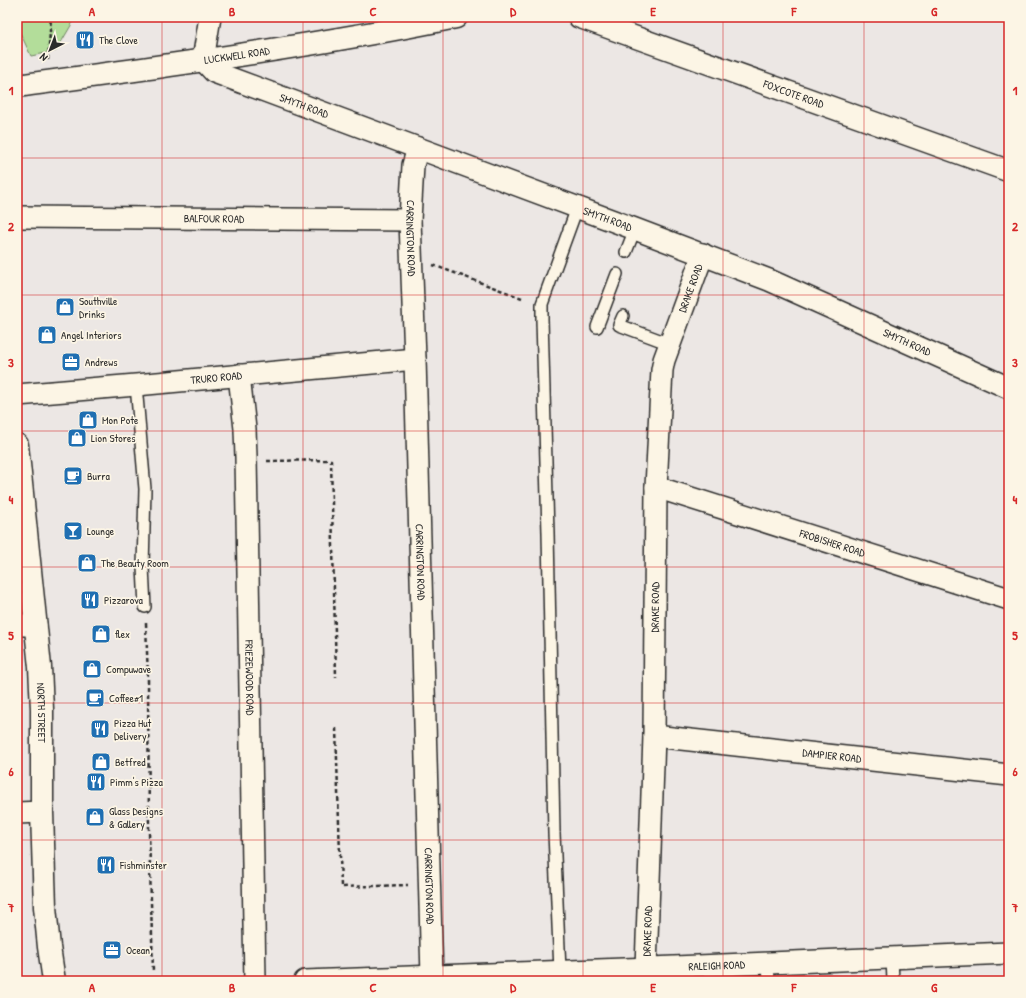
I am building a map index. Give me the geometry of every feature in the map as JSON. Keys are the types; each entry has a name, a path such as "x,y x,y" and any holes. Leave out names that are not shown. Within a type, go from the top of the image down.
{"main road":[{"name":"LUCKWELL ROAD","path":"17,86 204,60 396,29 456,17"},
{"name":"NORTH STREET","path":"17,445 26,625 40,667 42,709 42,812 46,907 49,947 54,981"}],"street":[{"path":"204,60 210,17"},
{"name":"FOXCOTE ROAD","path":"579,17 1009,171"},
{"name":"SMYTH ROAD","path":"204,60 214,72 769,280 1009,388"},
{"name":"CARRINGTON ROAD","path":"418,148 413,166 410,220 432,977"},
{"name":"BALFOUR ROAD","path":"17,217 410,220"},
{"name":"DRAKE ROAD","path":"646,974 654,736 656,487 662,370 664,360 703,254"},
{"name":"TRURO ROAD","path":"17,395 415,359"},
{"name":"FRIEZEWOOD ROAD","path":"239,375 245,429 246,457 255,981"},
{"name":"FROBISHER ROAD","path":"656,487 1009,599"},
{"name":"DAMPIER ROAD","path":"654,736 1009,775"},
{"path":"17,813 42,812"},
{"name":"RALEIGH ROAD","path":"305,981 432,977 462,978 560,971 646,974 769,972 892,958 1009,953"}],"lane":[{"path":"560,971 554,833 542,304 577,208"},
{"path":"626,252 635,229"},
{"path":"597,327 617,274"},
{"path":"623,316 619,325 670,344"},
{"path":"136,385 145,489 143,568 145,607"},
{"path":"892,958 893,981"}],"path":[{"path":"49,48 51,17"},
{"path":"430,264 522,298"},
{"path":"265,461 331,460 336,677"},
{"path":"145,607 148,680 149,832 153,972"},
{"path":"336,728 341,887 413,885"}],"green space":[{"path":"17,17 75,17 56,51 31,56 17,26"}],"place":[{"name":"The Clove","path":"85,40"},
{"name":"Southville Drinks","path":"65,307"},
{"name":"Angel Interiors","path":"47,335"},
{"name":"Andrews","path":"71,362"},
{"name":"Mon Pote","path":"88,420"},
{"name":"Lion Stores","path":"77,438"},
{"name":"Burra","path":"73,476"},
{"name":"Lounge","path":"73,531"},
{"name":"The Beauty Room","path":"87,563"},
{"name":"Pizzarova","path":"90,600"},
{"name":"flex","path":"101,634"},
{"name":"Compuwave","path":"92,669"},
{"name":"Coffee#1","path":"95,698"},
{"name":"Pizza Hut Delivery","path":"100,729"},
{"name":"Betfred","path":"101,762"},
{"name":"Pimm's Pizza","path":"96,782"},
{"name":"Glass Designs & Gallery","path":"95,817"},
{"name":"Fishminster","path":"106,865"},
{"name":"Ocean","path":"112,950"}]}
